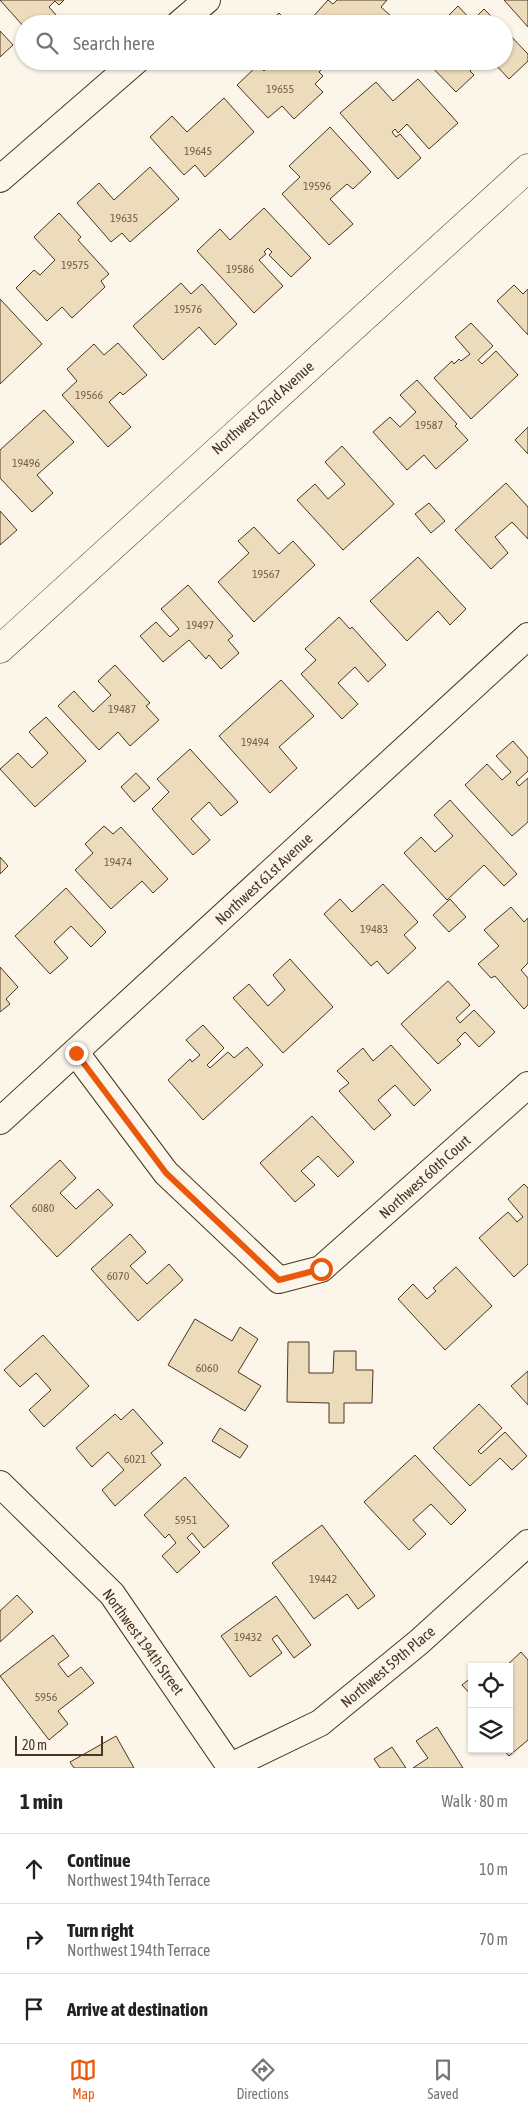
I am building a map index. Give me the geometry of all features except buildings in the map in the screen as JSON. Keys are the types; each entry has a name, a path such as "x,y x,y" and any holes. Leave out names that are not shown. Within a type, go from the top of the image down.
{"street":[{"path":"190,15 207,0"},
{"path":"0,179 126,70"},
{"name":"Northwest 62nd Avenue","path":"0,648 528,168"},
{"name":"Northwest 61st Avenue","path":"0,1121 528,636"},
{"name":"Northwest 60th Court","path":"76,1053 166,1173 279,1280 321,1269 528,1085"},
{"name":"Northwest 194th Street","path":"0,1484 112,1594 231,1767"},
{"name":"Northwest 59th Place","path":"231,1767 320,1723 419,1642 528,1543"}],"route":[{"path":"76,1053 166,1173 279,1280 321,1269"}]}
